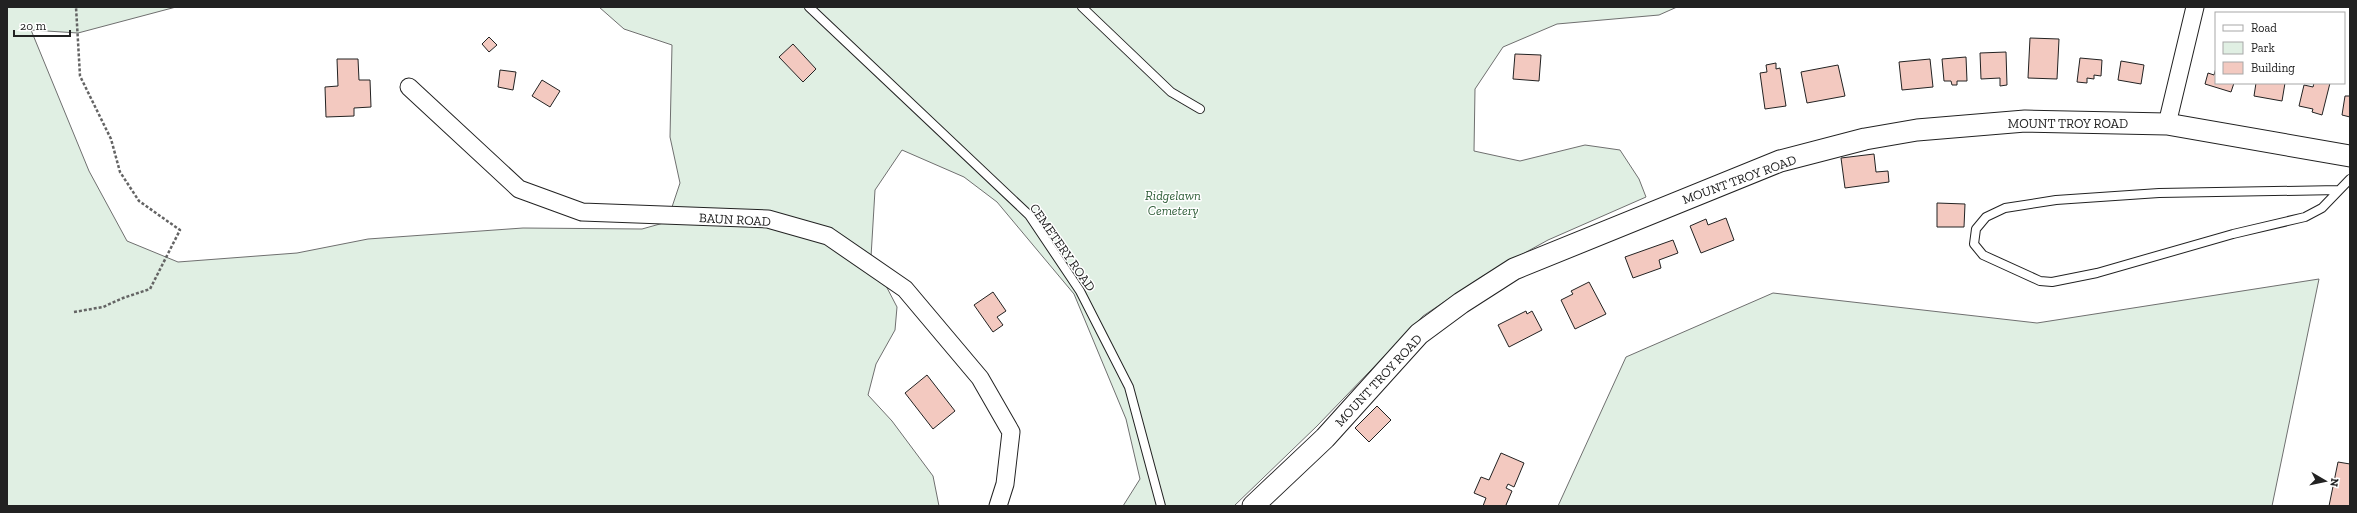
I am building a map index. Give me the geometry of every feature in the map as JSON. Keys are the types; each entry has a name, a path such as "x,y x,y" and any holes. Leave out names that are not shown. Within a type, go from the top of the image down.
{"street":[{"path":"2167,124 2195,7"},
{"name":"BAUN ROAD","path":"409,87 519,189 582,212 768,219 828,236 905,289 980,378 1011,432 1005,484 998,506"},
{"name":"MOUNT TROY ROAD","path":"1253,506 1325,438 1419,334 1461,303 1521,266 1738,176 1780,161 1864,139 1917,130 2025,120 2167,124 2350,156"}],"lane":[{"name":"CEMETERY ROAD","path":"809,7 1029,215 1080,291 1129,387 1161,506"},
{"path":"1082,7 1171,92 1200,109"},
{"path":"2339,190 2159,194 2056,200 2005,208 1986,217 1976,229 1974,244 1983,254 2040,280 2052,282 2097,273 2233,234 2304,217 2322,208 2339,190 2350,178"}],"path":[{"path":"74,312 103,307 123,298 150,289 180,230 139,201 120,172 111,140 80,76 76,7"}],"green space":[{"name":"Ridgelawn Cemetery","path":"7,7 176,7 78,33 31,30 89,171 127,241 178,262 297,253 368,239 523,228 642,229 667,222 680,183 670,137 672,45 624,29 599,7 1677,7 1659,15 1557,24 1503,47 1475,89 1474,151 1520,161 1585,145 1620,150 1639,179 1646,197 1548,240 1483,276 1423,316 1317,426 1234,506 1123,506 1140,479 1126,419 1074,294 997,202 964,177 902,150 875,190 871,257 897,307 895,330 876,364 868,395 892,421 933,476 939,506 7,506"},
{"path":"2319,279 2272,506 1558,506 1626,357 1773,293 2037,323"}],"building":[{"path":"489,37 497,45 489,52 482,44"},
{"path":"2030,38 2059,39 2057,79 2028,78"},
{"path":"793,44 816,69 803,82 779,57"},
{"path":"2006,52 2007,85 2000,86 2000,78 1981,79 1980,53"},
{"path":"1515,54 1541,55 1539,81 1513,79"},
{"path":"1966,57 1967,81 1957,81 1957,85 1952,85 1951,81 1944,81 1942,59"},
{"path":"2080,58 2102,60 2101,76 2094,75 2094,79 2087,78 2087,83 2077,82"},
{"path":"337,59 358,59 359,80 370,80 371,107 354,108 354,116 326,117 325,87 338,86"},
{"path":"1930,59 1933,87 1902,90 1899,62"},
{"path":"2121,61 2144,65 2141,84 2118,80"},
{"path":"1776,63 1776,69 1780,68 1786,106 1765,109 1760,73 1767,72 1766,65"},
{"path":"1838,65 1845,96 1807,103 1801,72"},
{"path":"500,70 516,72 513,90 498,87"},
{"path":"2215,72 2215,84 2234,84 2231,92 2205,84 2208,73 2214,75"},
{"path":"542,80 560,91 550,107 532,96"},
{"path":"2256,84 2285,84 2282,101 2254,96"},
{"path":"2314,84 2330,84 2322,115 2312,112 2313,109 2299,106 2304,85 2313,87"},
{"path":"2345,96 2350,96 2350,117 2342,115"},
{"path":"1874,154 1876,172 1888,171 1889,182 1845,188 1841,158"},
{"path":"1937,203 1965,204 1964,227 1937,227"},
{"path":"1726,218 1734,240 1701,253 1690,226 1706,219 1708,225"},
{"path":"1673,240 1678,253 1659,260 1661,268 1633,278 1625,257"},
{"path":"1589,282 1606,314 1575,329 1561,300 1573,294 1571,291"},
{"path":"993,292 1006,311 997,317 1003,325 993,332 974,305"},
{"path":"1526,311 1527,314 1532,311 1542,330 1509,347 1498,325"},
{"path":"927,375 955,411 933,429 905,393"},
{"path":"1377,406 1391,420 1369,442 1355,428"},
{"path":"1501,453 1524,463 1514,487 1508,484 1506,488 1512,491 1506,505 1508,506 1483,506 1486,498 1474,493 1481,477 1489,480"},
{"path":"2338,462 2350,464 2350,506 2329,506"}]}
